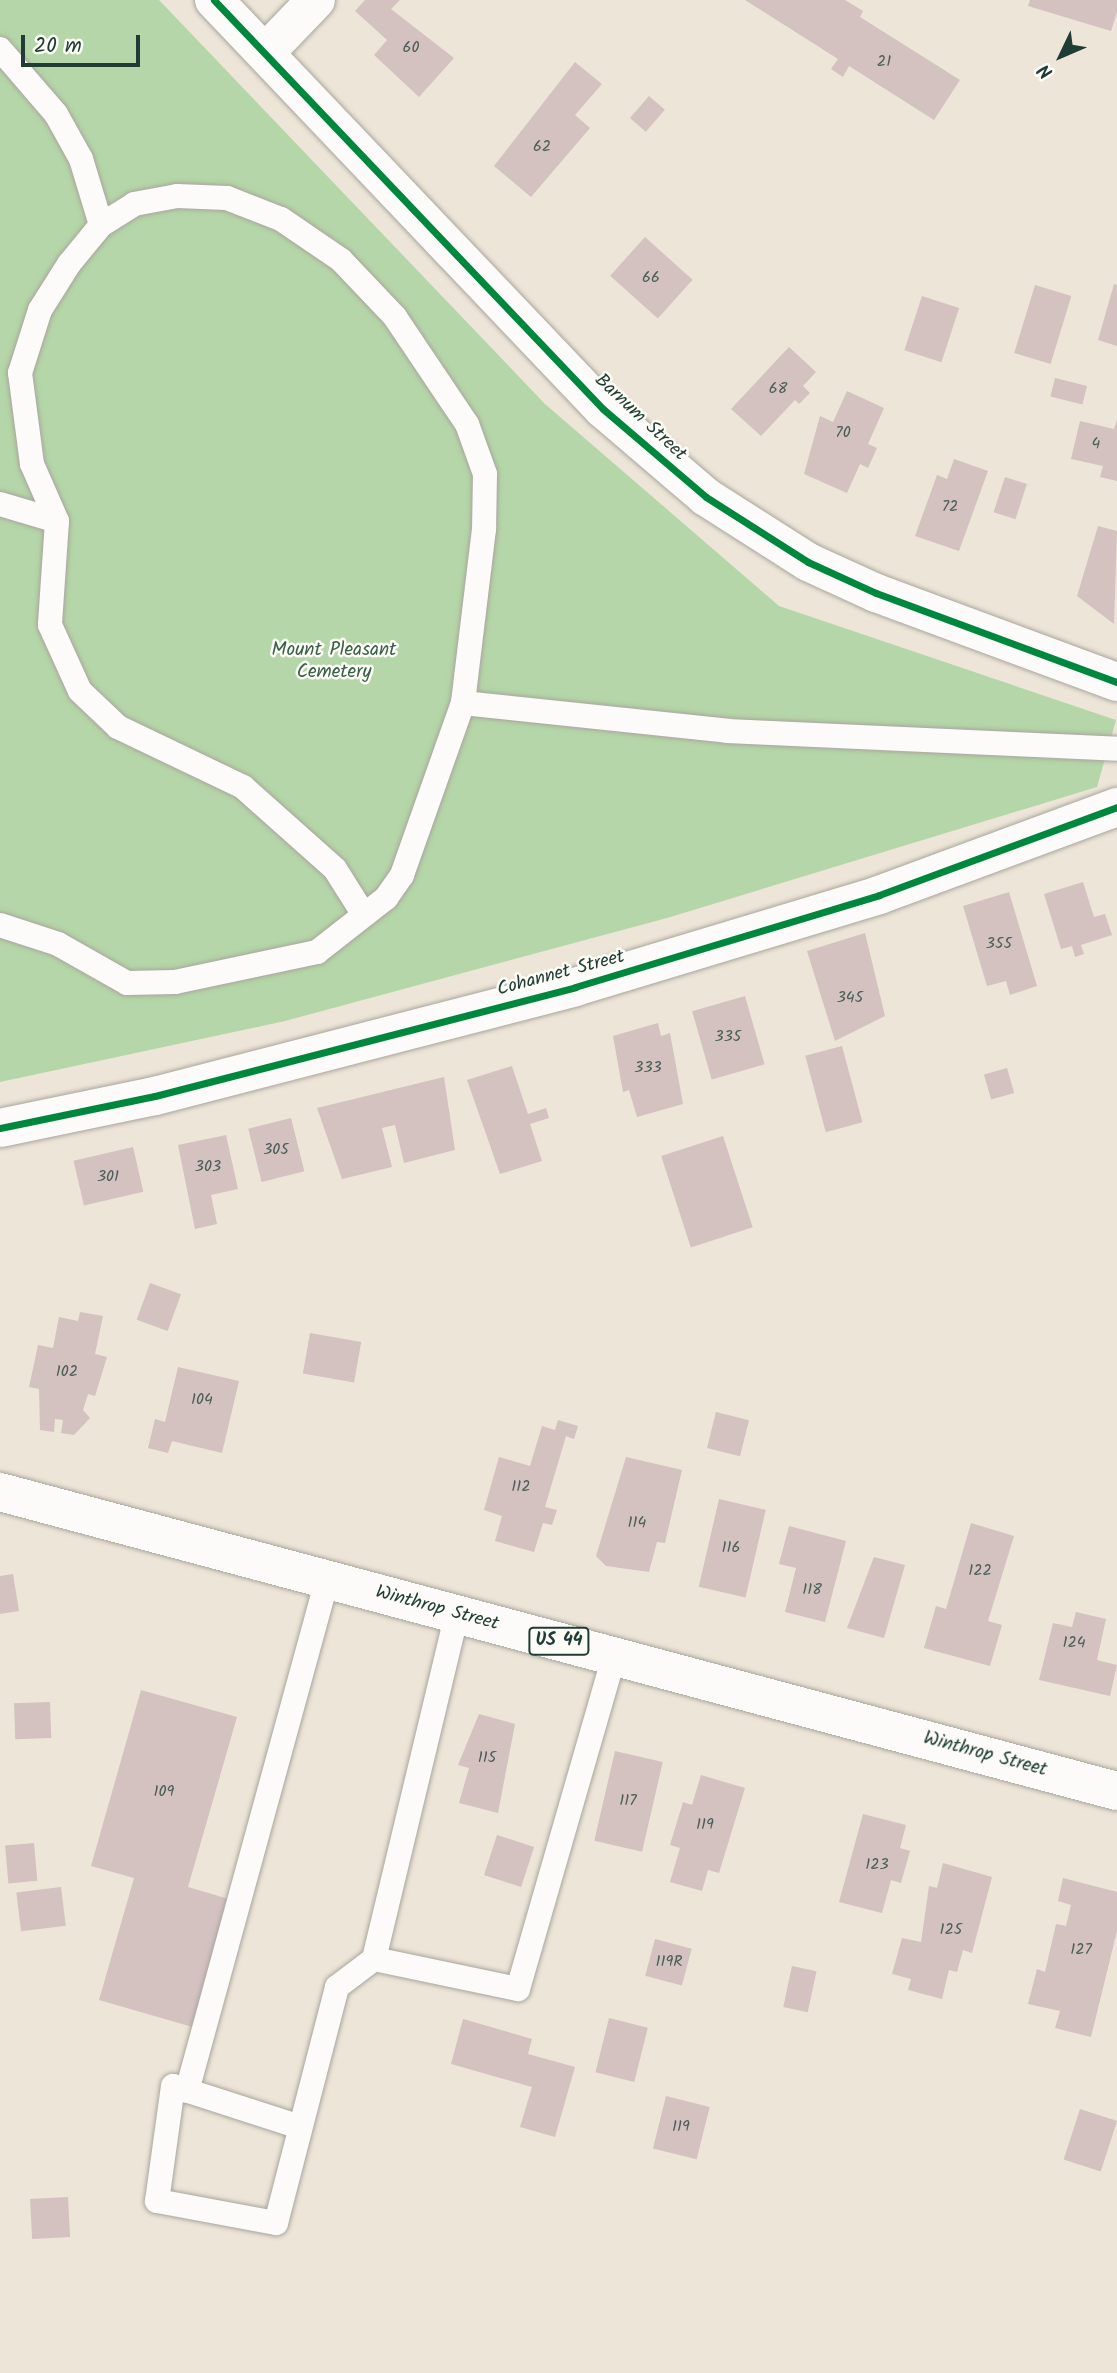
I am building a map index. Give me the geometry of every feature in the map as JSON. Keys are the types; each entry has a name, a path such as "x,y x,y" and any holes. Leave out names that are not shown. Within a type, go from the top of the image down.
{"main road":[{"name":"Barnum Street","path":"214,0 603,409 706,497 808,562 876,593 1117,682"},
{"path":"266,52 316,0"},
{"name":"Cohannet Street","path":"0,1128 155,1096 610,977 916,882 1117,807"},
{"name":"Winthrop Street","path":"0,1492 1117,1791"}],"lane":[{"path":"0,49 56,114 81,159 102,225"},
{"path":"0,925 58,944 127,983 163,982 317,952 364,915 402,876 463,703 485,474 467,424 395,317 341,260 281,219 227,198 177,196 134,204 102,225 40,310 20,373 32,464 57,521 50,625 80,691 118,727 243,787 335,869 364,915"},
{"path":"0,504 57,521"},
{"path":"463,703 729,731 1117,749"},
{"path":"187,2091 327,1580"},
{"path":"300,2127 173,2086 157,2201 276,2223 337,1987 374,1959 457,1614"},
{"path":"374,1959 518,1989 614,1656"}],"green space":[{"name":"Mount Pleasant Cemetery","path":"0,0 159,0 545,404 779,606 1116,720 1097,787 667,918 285,1021 0,1082"}],"building":[{"path":"365,0 400,0 391,9 454,58 419,97 374,55 387,40 355,11"},
{"path":"745,0 845,0 863,11 860,17 960,80 934,120 849,66 843,77 831,69 838,59"},
{"path":"1030,0 1117,0 1117,12 1111,31 1028,6"},
{"path":"575,62 602,84 575,115 590,128 531,197 494,166"},
{"path":"649,96 665,110 646,132 630,118"},
{"path":"645,237 693,280 658,318 610,276"},
{"path":"1114,284 1117,285 1117,346 1098,340"},
{"path":"1035,285 1071,296 1051,364 1014,353"},
{"path":"922,296 959,308 941,362 904,350"},
{"path":"789,347 816,372 803,386 810,393 799,404 795,400 761,436 731,409"},
{"path":"1055,378 1087,386 1082,404 1050,396"},
{"path":"847,391 884,408 868,444 877,448 868,468 860,464 847,493 804,474 820,416 833,422"},
{"path":"1117,420 1117,481 1100,477 1103,466 1071,459 1080,421 1114,429"},
{"path":"954,459 988,471 959,551 915,536 937,475 947,479"},
{"path":"1005,477 1027,484 1015,519 994,512"},
{"path":"1098,526 1117,531 1114,624 1077,596"},
{"path":"1083,882 1094,917 1105,914 1112,935 1081,945 1084,954 1075,957 1072,946 1061,949 1044,894"},
{"path":"1009,892 1037,986 1010,995 1006,981 987,986 963,906"},
{"path":"865,933 885,1016 835,1041 807,951"},
{"path":"745,996 765,1064 712,1079 692,1011"},
{"path":"658,1023 661,1036 670,1033 683,1104 637,1117 629,1090 623,1092 613,1036"},
{"path":"842,1046 862,1122 826,1132 805,1056"},
{"path":"512,1066 528,1114 546,1108 549,1118 530,1124 542,1161 500,1174 467,1080"},
{"path":"1007,1068 1014,1093 991,1100 984,1075"},
{"path":"444,1077 455,1150 404,1163 395,1125 382,1128 392,1167 342,1179 317,1108"},
{"path":"291,1118 304,1171 262,1182 248,1129"},
{"path":"226,1135 238,1189 211,1195 217,1224 195,1229 178,1145"},
{"path":"723,1136 753,1227 691,1247 661,1156"},
{"path":"133,1147 143,1192 84,1206 74,1161"},
{"path":"150,1283 181,1294 168,1331 137,1320"},
{"path":"80,1312 103,1316 95,1354 107,1357 95,1396 88,1394 83,1410 90,1418 74,1435 61,1433 63,1420 55,1419 54,1432 40,1430 39,1389 29,1387 38,1345 53,1348 59,1317 78,1321"},
{"path":"310,1333 361,1342 354,1382 303,1373"},
{"path":"178,1367 239,1381 222,1453 172,1441 168,1453 148,1448 155,1419 165,1422"},
{"path":"716,1412 749,1420 740,1456 707,1448"},
{"path":"558,1420 578,1426 574,1439 566,1436 545,1507 557,1510 552,1525 543,1523 534,1552 495,1541 502,1516 484,1510 499,1457 530,1466 542,1426 555,1430"},
{"path":"626,1457 682,1470 665,1543 657,1542 649,1572 606,1566 596,1556"},
{"path":"719,1499 766,1510 746,1597 699,1587"},
{"path":"971,1523 1014,1536 988,1621 1002,1625 990,1666 924,1648 936,1606 946,1609"},
{"path":"789,1526 846,1541 825,1622 785,1612 796,1568 779,1564"},
{"path":"874,1557 905,1565 884,1638 847,1628"},
{"path":"13,1574 19,1611 0,1614 0,1576"},
{"path":"1076,1612 1106,1619 1097,1660 1117,1665 1110,1696 1039,1680 1053,1623 1072,1627"},
{"path":"141,1690 237,1717 188,1887 232,1900 196,2028 99,2000 134,1878 91,1866"},
{"path":"50,1702 51,1738 15,1739 14,1703"},
{"path":"479,1714 515,1724 498,1813 459,1803 469,1768 458,1765"},
{"path":"615,1751 663,1762 642,1852 594,1841"},
{"path":"701,1775 745,1788 719,1873 708,1870 702,1891 670,1882 680,1848 670,1845 683,1802 692,1805"},
{"path":"863,1814 906,1825 900,1848 910,1851 901,1883 891,1880 882,1913 839,1902"},
{"path":"497,1835 534,1847 521,1887 484,1875"},
{"path":"34,1843 37,1881 8,1883 5,1846"},
{"path":"943,1863 992,1877 972,1953 963,1950 957,1972 949,1970 942,1999 908,1990 911,1979 892,1974 902,1938 921,1942 929,1886 937,1888"},
{"path":"1063,1878 1117,1892 1117,1931 1091,2037 1055,2028 1060,2011 1028,2004 1037,1969 1045,1972 1056,1924 1066,1926 1071,1905 1058,1901"},
{"path":"61,1887 66,1926 21,1931 16,1892"},
{"path":"655,1939 692,1949 682,1986 645,1976"},
{"path":"792,1966 816,1971 808,2012 783,2007"},
{"path":"609,2018 648,2028 634,2082 595,2072"},
{"path":"463,2019 532,2039 528,2054 575,2067 555,2137 520,2127 532,2087 451,2064"},
{"path":"666,2096 710,2107 697,2159 653,2148"},
{"path":"1080,2109 1117,2121 1101,2171 1064,2159"},
{"path":"68,2197 70,2237 32,2239 30,2199"}],"cycle path":[{"path":"214,0 603,409 706,497 808,562 876,593 1117,682"},
{"path":"0,1128 155,1096 575,987 879,895 1117,807"}]}
